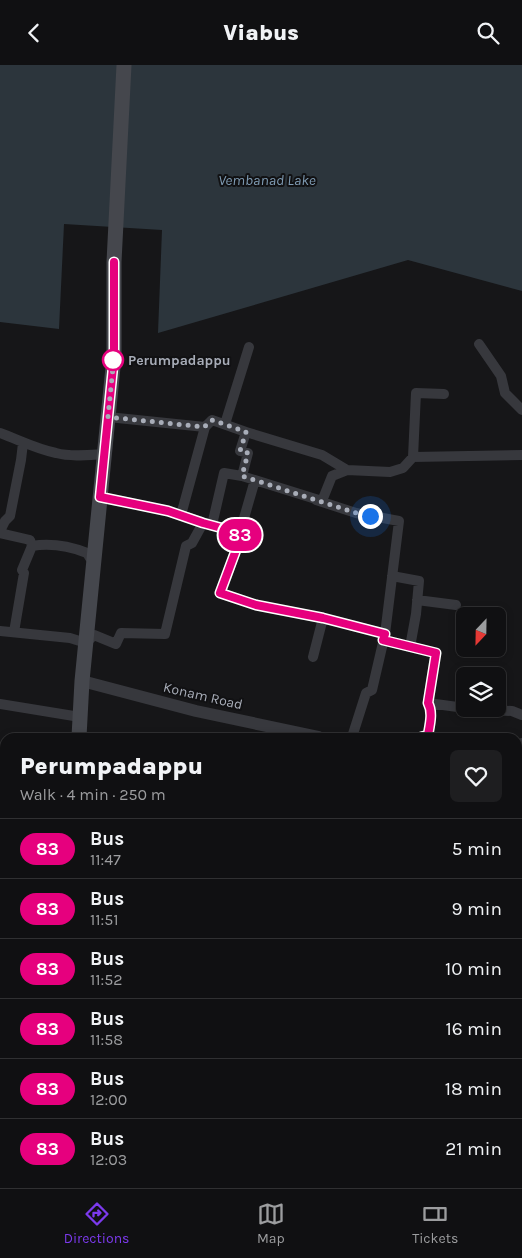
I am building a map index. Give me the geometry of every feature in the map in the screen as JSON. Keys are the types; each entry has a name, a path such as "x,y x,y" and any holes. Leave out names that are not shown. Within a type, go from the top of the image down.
{"main road":[{"path":"79,733 82,681 103,454 114,357 114,262 124,65"}],"street":[{"path":"479,344 501,376 505,393 522,410"},
{"path":"225,424 248,347"},
{"path":"0,631 70,638 86,643 94,635 116,643 120,633 165,634 186,546 192,543 207,524 224,473 242,476 322,501 332,476 348,470 390,472 403,468 413,457 416,393 444,394"},
{"path":"108,417 204,427"},
{"path":"181,515 204,427 212,420 322,455 348,470"},
{"path":"242,476 248,453 240,451 246,432"},
{"path":"0,433 23,443 57,453 73,455 103,454"},
{"path":"14,632 24,573 22,570 32,547 30,540 0,532 10,516 23,443"},
{"path":"413,457 522,455"},
{"path":"255,480 239,542 220,593 256,605 323,618 410,647 436,653 428,703 432,709 429,733"},
{"path":"100,497 168,511 240,533"},
{"path":"316,499 356,513 399,521 384,637 372,690 366,693 353,733"},
{"path":"32,547 46,544 78,549 87,553 94,560"},
{"path":"392,576 419,581 410,647"},
{"path":"417,600 456,605"},
{"path":"313,657 323,618"},
{"name":"Konam Road","path":"82,681 196,711 300,733"},
{"path":"428,703 456,707"},
{"path":"0,704 80,717"},
{"path":"506,711 522,715"}],"water":[{"name":"Vembanad Lake","path":"0,65 522,65 522,291 408,260 158,333 162,230 64,224 59,329 0,322"}],"bus line":[{"name":"83","path":"114,262 114,357 100,497 168,511 240,533 239,542 220,593 256,605 323,618 385,634 383,640 436,653 428,703 432,709 429,733"}],"place":[{"name":"Perumpadappu","path":"113,360"}],"route":[{"path":"113,360 114,357 108,417 204,427 212,420 246,432 240,451 248,453 242,476 370,516"}]}
